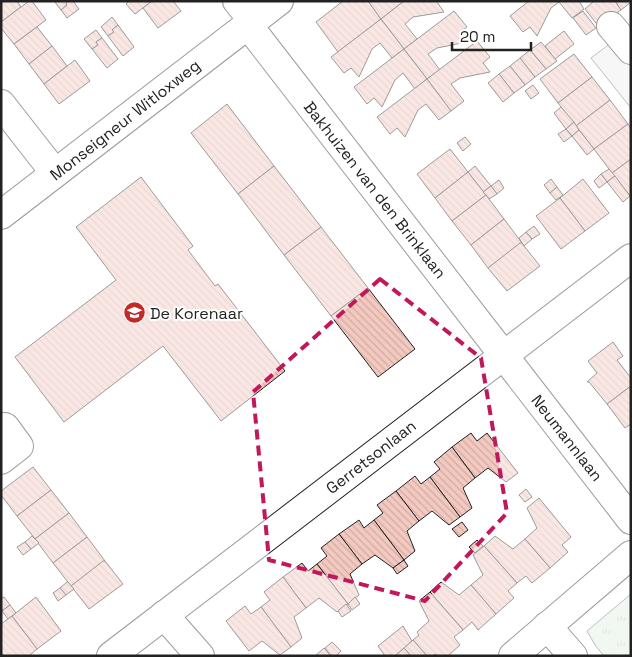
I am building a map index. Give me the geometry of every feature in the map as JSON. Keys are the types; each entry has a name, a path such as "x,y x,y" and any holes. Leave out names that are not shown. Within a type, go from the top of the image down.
{"street":[{"name":"Monseigneur Witloxweg","path":"1,215 246,16 279,1"},
{"name":"Bakhuizen van den Brinklaan","path":"246,16 502,355"},
{"path":"612,26 631,50"},
{"path":"1,104 55,173"},
{"name":"Gerretsonlaan","path":"111,656 631,258"},
{"name":"Neumannlaan","path":"502,355 631,520"},
{"path":"1,430 5,427 19,446 1,460"},
{"path":"513,656 631,555"},
{"path":"164,616 200,656"},
{"path":"548,626 573,656"}],"highlighted area":[{"path":"380,279 481,358 507,513 425,601 269,560 253,392"}],"green space":[{"path":"631,594 631,656 604,656 587,631"}],"shaded area":[{"path":"631,28 631,108 591,58"}],"building":[{"path":"1,1 17,1 21,7 1,22"},
{"path":"29,1 32,1 46,20 14,44 1,28 1,22"},
{"path":"54,1 68,1 67,5 61,10"},
{"path":"68,1 73,1 79,9 67,18 61,10 67,5"},
{"path":"129,1 152,1 135,14 126,4"},
{"path":"152,1 173,1 181,11 158,28 143,8"},
{"path":"343,1 368,1 381,19 338,52 316,22"},
{"path":"368,1 404,1 381,19"},
{"path":"404,1 438,1 444,12 413,17 405,24 417,39 404,49 381,19"},
{"path":"529,1 579,1 584,9 572,18 559,2 551,8 537,36 530,27 523,32 510,16"},
{"path":"594,1 615,1 621,10 599,27 585,9"},
{"path":"615,1 631,1 631,2 621,10"},
{"path":"454,11 467,27 460,32 467,42 437,48 428,54 440,70 427,79 404,49"},
{"path":"583,11 596,28 586,35 573,18"},
{"path":"112,17 118,25 112,30 114,32 108,36 101,27"},
{"path":"381,19 404,49 392,58 380,43 372,49 359,77 351,68 344,73 331,57"},
{"path":"118,25 134,47 123,56 108,36 114,32 112,30"},
{"path":"37,27 52,46 29,64 14,44"},
{"path":"96,30 102,38 96,42 98,45 92,49 84,39"},
{"path":"564,31 574,44 555,59 545,46"},
{"path":"102,38 118,59 107,68 92,49 98,45 96,42"},
{"path":"477,41 490,57 483,63 490,72 460,78 451,84 464,101 451,111 427,79"},
{"path":"541,42 557,61 546,69 530,50"},
{"path":"52,46 67,66 44,84 29,64"},
{"path":"404,49 427,79 415,89 403,73 395,80 382,107 374,98 367,104 354,87"},
{"path":"530,50 546,69 535,77 520,58"},
{"path":"574,54 592,77 558,103 540,79"},
{"path":"520,58 535,77 525,85 510,66"},
{"path":"75,60 90,81 59,104 44,84"},
{"path":"510,66 525,85 514,93 499,74"},
{"path":"499,74 514,93 503,102 488,83"},
{"path":"592,77 610,100 576,126 558,103"},
{"path":"427,79 451,111 439,120 426,104 418,110 405,137 397,128 390,134 377,117"},
{"path":"533,85 539,93 531,99 525,91"},
{"path":"610,100 628,124 594,149 576,126"},
{"path":"227,104 274,166 238,194 191,133"},
{"path":"561,107 574,122 566,129 554,113"},
{"path":"574,122 579,130 572,136 566,129"},
{"path":"628,124 631,128 631,159 612,173 594,149"},
{"path":"566,129 572,136 564,142 558,134"},
{"path":"579,130 594,149 587,155 572,136"},
{"path":"465,137 471,144 463,151 457,143"},
{"path":"450,149 468,172 435,198 417,174"},
{"path":"631,159 631,196 630,196 612,173"},
{"path":"274,166 321,227 284,255 238,194"},
{"path":"475,166 491,186 483,192 468,172"},
{"path":"609,169 615,176 607,182 601,174"},
{"path":"468,172 486,195 452,221 435,198"},
{"path":"601,174 607,182 599,188 594,181"},
{"path":"615,176 630,196 623,202 607,182"},
{"path":"141,177 193,246 188,250 215,286 218,284 285,371 221,421 163,346 64,422 15,357 116,280 76,227"},
{"path":"551,179 557,187 550,193 544,185"},
{"path":"583,179 609,213 585,231 560,198"},
{"path":"499,180 504,188 497,194 491,186"},
{"path":"491,186 497,194 489,199 483,192"},
{"path":"557,187 563,195 556,200 550,193"},
{"path":"486,195 504,219 471,245 452,221"},
{"path":"560,198 585,231 561,249 536,216"},
{"path":"504,219 522,243 488,268 471,245"},
{"path":"534,226 540,234 532,239 526,232"},
{"path":"321,227 368,288 331,316 284,255"},
{"path":"526,232 532,239 524,246 519,238"},
{"path":"522,243 540,266 507,291 488,268"},
{"path":"368,288 415,349 378,377 331,316"},
{"path":"613,342 623,356 617,360 631,378 631,386 607,404 587,382 597,373 588,361"},
{"path":"631,386 631,424 625,428 607,404"},
{"path":"471,433 477,441 487,433 518,473 506,482 488,468 475,478 452,447"},
{"path":"452,447 475,478 463,488 472,508 460,517 430,477 440,469 434,462"},
{"path":"33,467 51,490 17,516 1,495 1,491"},
{"path":"415,476 421,484 430,477 460,517 449,525 432,511 419,521 396,491"},
{"path":"526,489 532,497 525,502 519,495"},
{"path":"51,490 69,513 35,539 17,516"},
{"path":"396,491 419,521 407,531 415,551 404,560 374,520 383,513 377,505"},
{"path":"539,498 571,537 562,545 568,552 550,568 525,539 537,528 527,508"},
{"path":"69,513 87,537 53,563 35,539"},
{"path":"359,520 364,528 374,520 404,560 393,568 375,555 362,564 339,534"},
{"path":"462,522 468,530 459,537 452,529"},
{"path":"339,534 362,564 350,574 359,595 348,604 317,564 327,556 321,548"},
{"path":"32,536 39,543 31,549 25,542"},
{"path":"495,536 513,549 525,539 550,568 532,583 526,576 517,583 484,546"},
{"path":"87,537 105,561 71,586 53,563"},
{"path":"477,540 483,546 475,553 469,547"},
{"path":"25,542 31,549 23,555 17,547"},
{"path":"484,546 517,583 508,591 514,598 496,614 471,585 483,575 473,555"},
{"path":"404,560 408,566 397,574 393,568"},
{"path":"105,561 123,584 89,609 71,586"},
{"path":"302,563 308,571 317,564 348,604 337,612 319,598 306,608 283,577"},
{"path":"283,577 306,608 294,617 302,638 291,647 261,607 270,600 264,592"},
{"path":"67,582 74,589 66,595 60,588"},
{"path":"441,582 459,595 471,585 496,614 478,630 472,622 463,630 430,592"},
{"path":"60,588 66,595 58,601 53,593"},
{"path":"430,592 463,630 454,637 460,645 448,656 437,656 435,654 427,656 413,640 419,635 417,632 429,621 419,601"},
{"path":"4,597 10,605 2,611 1,599"},
{"path":"36,597 61,631 37,649 12,616"},
{"path":"355,597 360,604 352,610 348,604"},
{"path":"346,604 351,611 342,617 338,611"},
{"path":"10,605 16,613 8,619 2,611"},
{"path":"245,606 251,614 261,607 291,647 280,655 262,641 249,651 226,621"},
{"path":"12,616 37,649 29,656 4,656 1,652 1,624"},
{"path":"403,626 412,641 395,656 385,656 378,646"},
{"path":"413,640 427,656 411,656 404,648"},
{"path":"332,642 341,651 336,656 331,656 325,648"},
{"path":"324,648 331,656 315,656"},
{"path":"404,648 411,656 395,656"}],"place":[{"name":"De Korenaar","path":"134,313"}]}
